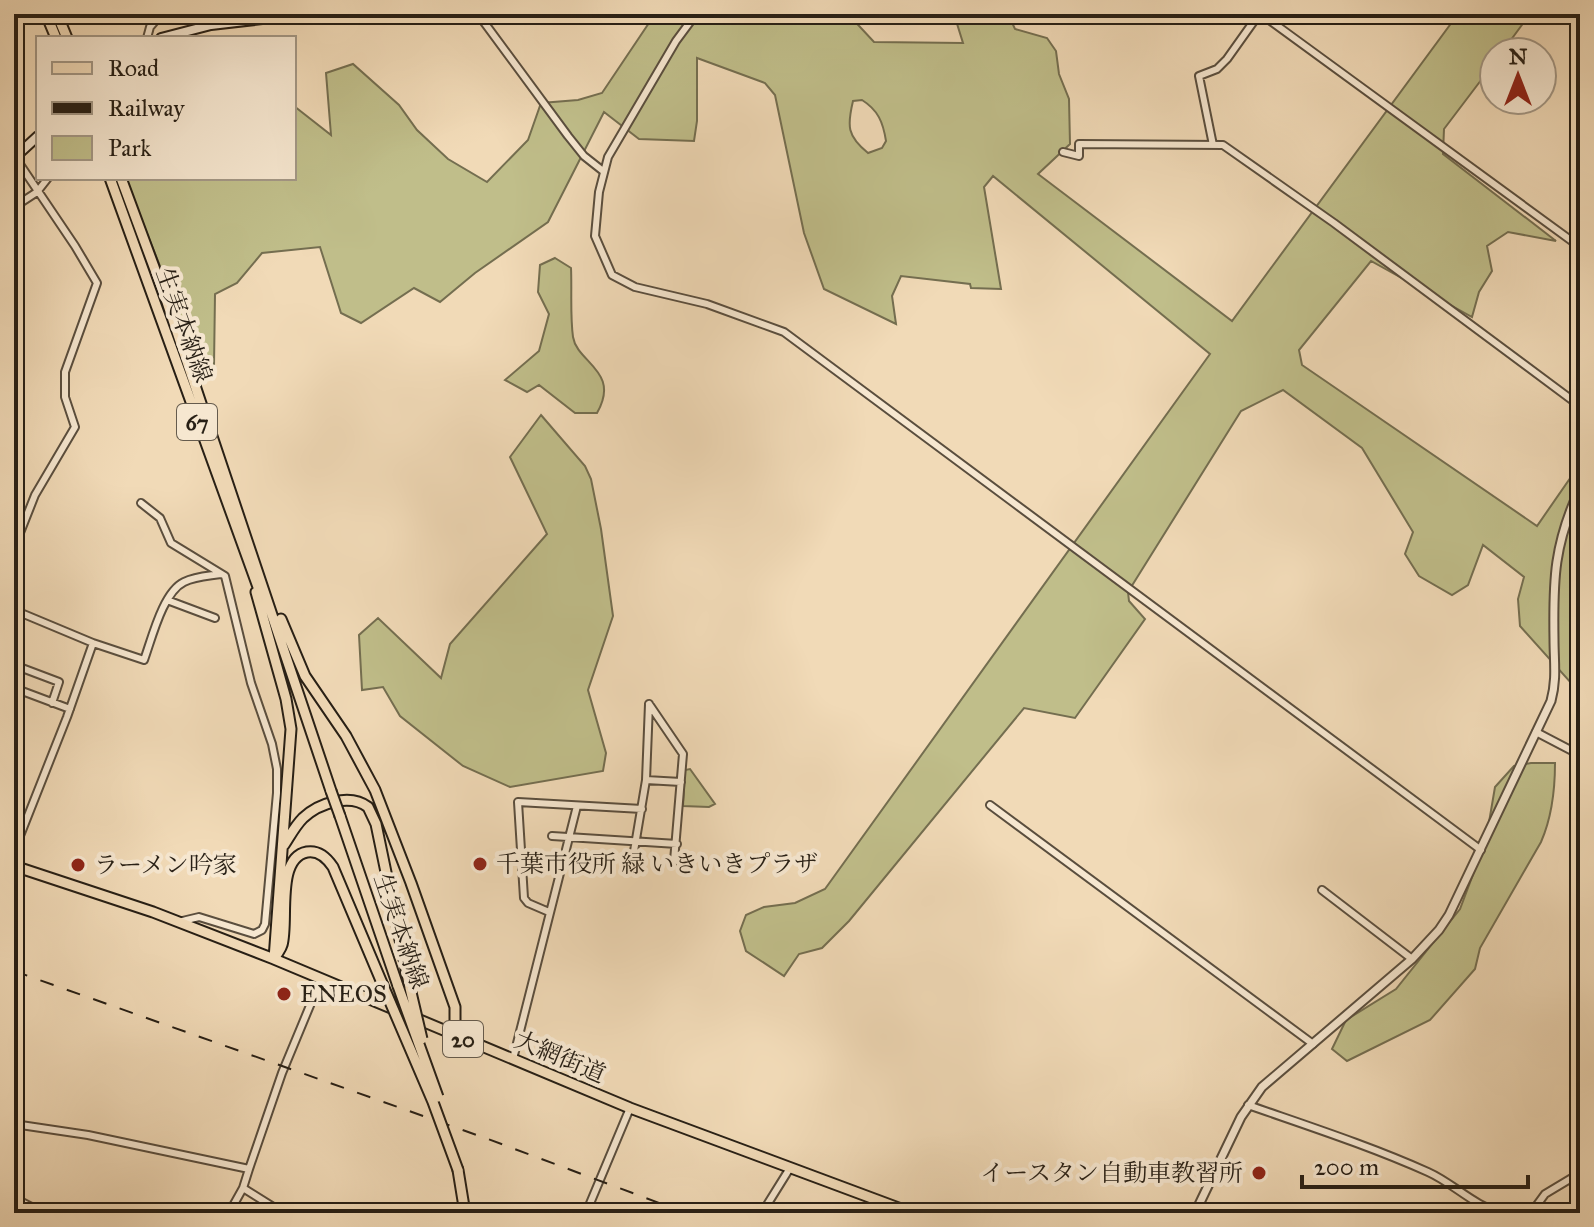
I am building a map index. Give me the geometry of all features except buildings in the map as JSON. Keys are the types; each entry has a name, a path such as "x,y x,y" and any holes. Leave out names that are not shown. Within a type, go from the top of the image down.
{"main road":[{"path":"46,14 55,36"},
{"path":"57,14 66,36"},
{"path":"169,36 211,25 301,15"},
{"path":"15,157 36,138"},
{"name":"生実本納線","path":"111,180 289,664 445,1118 465,1213"},
{"name":"生実本納線","path":"122,180 167,302 255,570"},
{"name":"67","path":"255,570 291,729 274,959"},
{"name":"67","path":"255,570 305,676 346,736 375,790 455,1007 455,1035"},
{"path":"283,848 302,819 316,810 349,800 368,807 376,824 429,1073"},
{"path":"274,959 282,945 288,873 295,859 311,851 323,856 333,867 433,1102 458,1170"},
{"name":"大網街道","path":"14,866 178,922 274,959 630,1108 912,1213"}],"street":[{"path":"148,36 150,27 161,14"},
{"path":"478,14 568,136 584,156 603,171"},
{"path":"696,14 638,103 603,171 595,236 612,275 635,287 707,304 784,332 1481,850"},
{"path":"1213,145 1199,76 1217,69 1227,59 1260,14 1580,247"},
{"path":"1063,152 1079,156 1079,144 1223,145 1334,223 1580,406"},
{"path":"14,548 35,495 75,427 65,397 65,372 97,283 15,157"},
{"path":"14,207 37,192 46,180"},
{"path":"1195,1213 1248,1105 1262,1087 1412,959 1444,923 1536,732 1556,682 1556,558 1580,488"},
{"path":"141,503 162,515 171,543 225,576 251,683 272,744 277,769 265,924 262,930 254,934 199,917 178,922"},
{"path":"14,610 93,643 144,660 167,600 176,587 194,578 221,574"},
{"path":"167,600 215,618"},
{"path":"14,851 93,643"},
{"path":"14,665 59,682 52,703"},
{"path":"14,688 70,709"},
{"path":"632,863 646,780 649,704 683,754 674,861"},
{"path":"1536,732 1580,755"},
{"path":"646,780 681,782"},
{"path":"549,912 528,903 524,898 518,802 642,809"},
{"path":"990,805 1313,1044"},
{"path":"513,1059 577,806"},
{"path":"552,836 677,844"},
{"path":"1322,890 1412,959"},
{"path":"229,1213 243,1188 282,1073 321,979"},
{"path":"1248,1105 1385,1153 1434,1174 1486,1209 1504,1213"},
{"path":"586,1213 630,1108"},
{"path":"14,1124 88,1135 249,1169"},
{"path":"762,1213 790,1168"},
{"path":"1527,1213 1545,1194 1580,1173"},
{"path":"243,1188 283,1213"},
{"path":"14,1198 43,1213"}],"green space":[{"path":"655,14 848,14 874,42 963,43 954,14 1008,14 1015,29 1047,38 1056,51 1059,74 1069,99 1070,144 1038,174 1232,321 1458,14 1530,14 1514,36 1478,36 1478,84 1444,129 1443,154 1556,241 1508,232 1487,246 1492,271 1479,292 1472,317 1371,261 1299,350 1302,365 1537,526 1580,464 1580,693 1520,626 1518,599 1524,577 1483,545 1468,585 1452,595 1419,576 1405,554 1413,532 1362,448 1283,390 1241,411 1128,592 1129,601 1145,619 1075,718 1024,708 849,921 822,948 799,954 784,976 746,951 740,931 746,915 764,907 795,903 825,889 1210,354 993,176 984,187 1001,289 971,288 970,284 901,276 892,296 896,324 824,289 804,233 775,95 765,83 697,58 694,141 639,139 604,112 548,222 475,273 440,302 414,288 361,323 341,313 320,247 262,253 237,283 215,294 214,366 196,372 181,319 126,180 296,180 296,108 331,135 326,73 353,64 399,105 417,130 448,159 487,182 528,140 541,103 578,100 602,93","holes":["862,100 879,117 886,141 882,148 868,153 850,130 853,101"]},
{"path":"555,258 571,268 573,337 576,346 596,369 604,387 597,413 575,413 539,385 527,392 505,380 539,351 549,314 538,292 540,265"},
{"path":"541,415 585,466 591,479 601,529 613,616 588,690 606,753 603,771 510,787 463,766 400,716 383,687 362,690 359,635 378,618 441,678 450,644 547,534 510,457"},
{"path":"1555,763 1548,823 1541,842 1480,948 1475,969 1430,1020 1347,1061 1332,1049 1346,1020 1396,989 1460,909 1486,840 1495,787 1514,766"},
{"path":"690,769 715,804 709,807 683,806 685,770"}],"railway":[{"path":"14,971 488,1139 686,1213"}],"place":[{"name":"千葉市役所 緑 いきいきプラザ","path":"480,864"},
{"name":"ラーメン吟家","path":"78,865"},
{"name":"ENEOS","path":"284,994"},
{"name":"イースタン自動車教習所","path":"1259,1173"}]}
